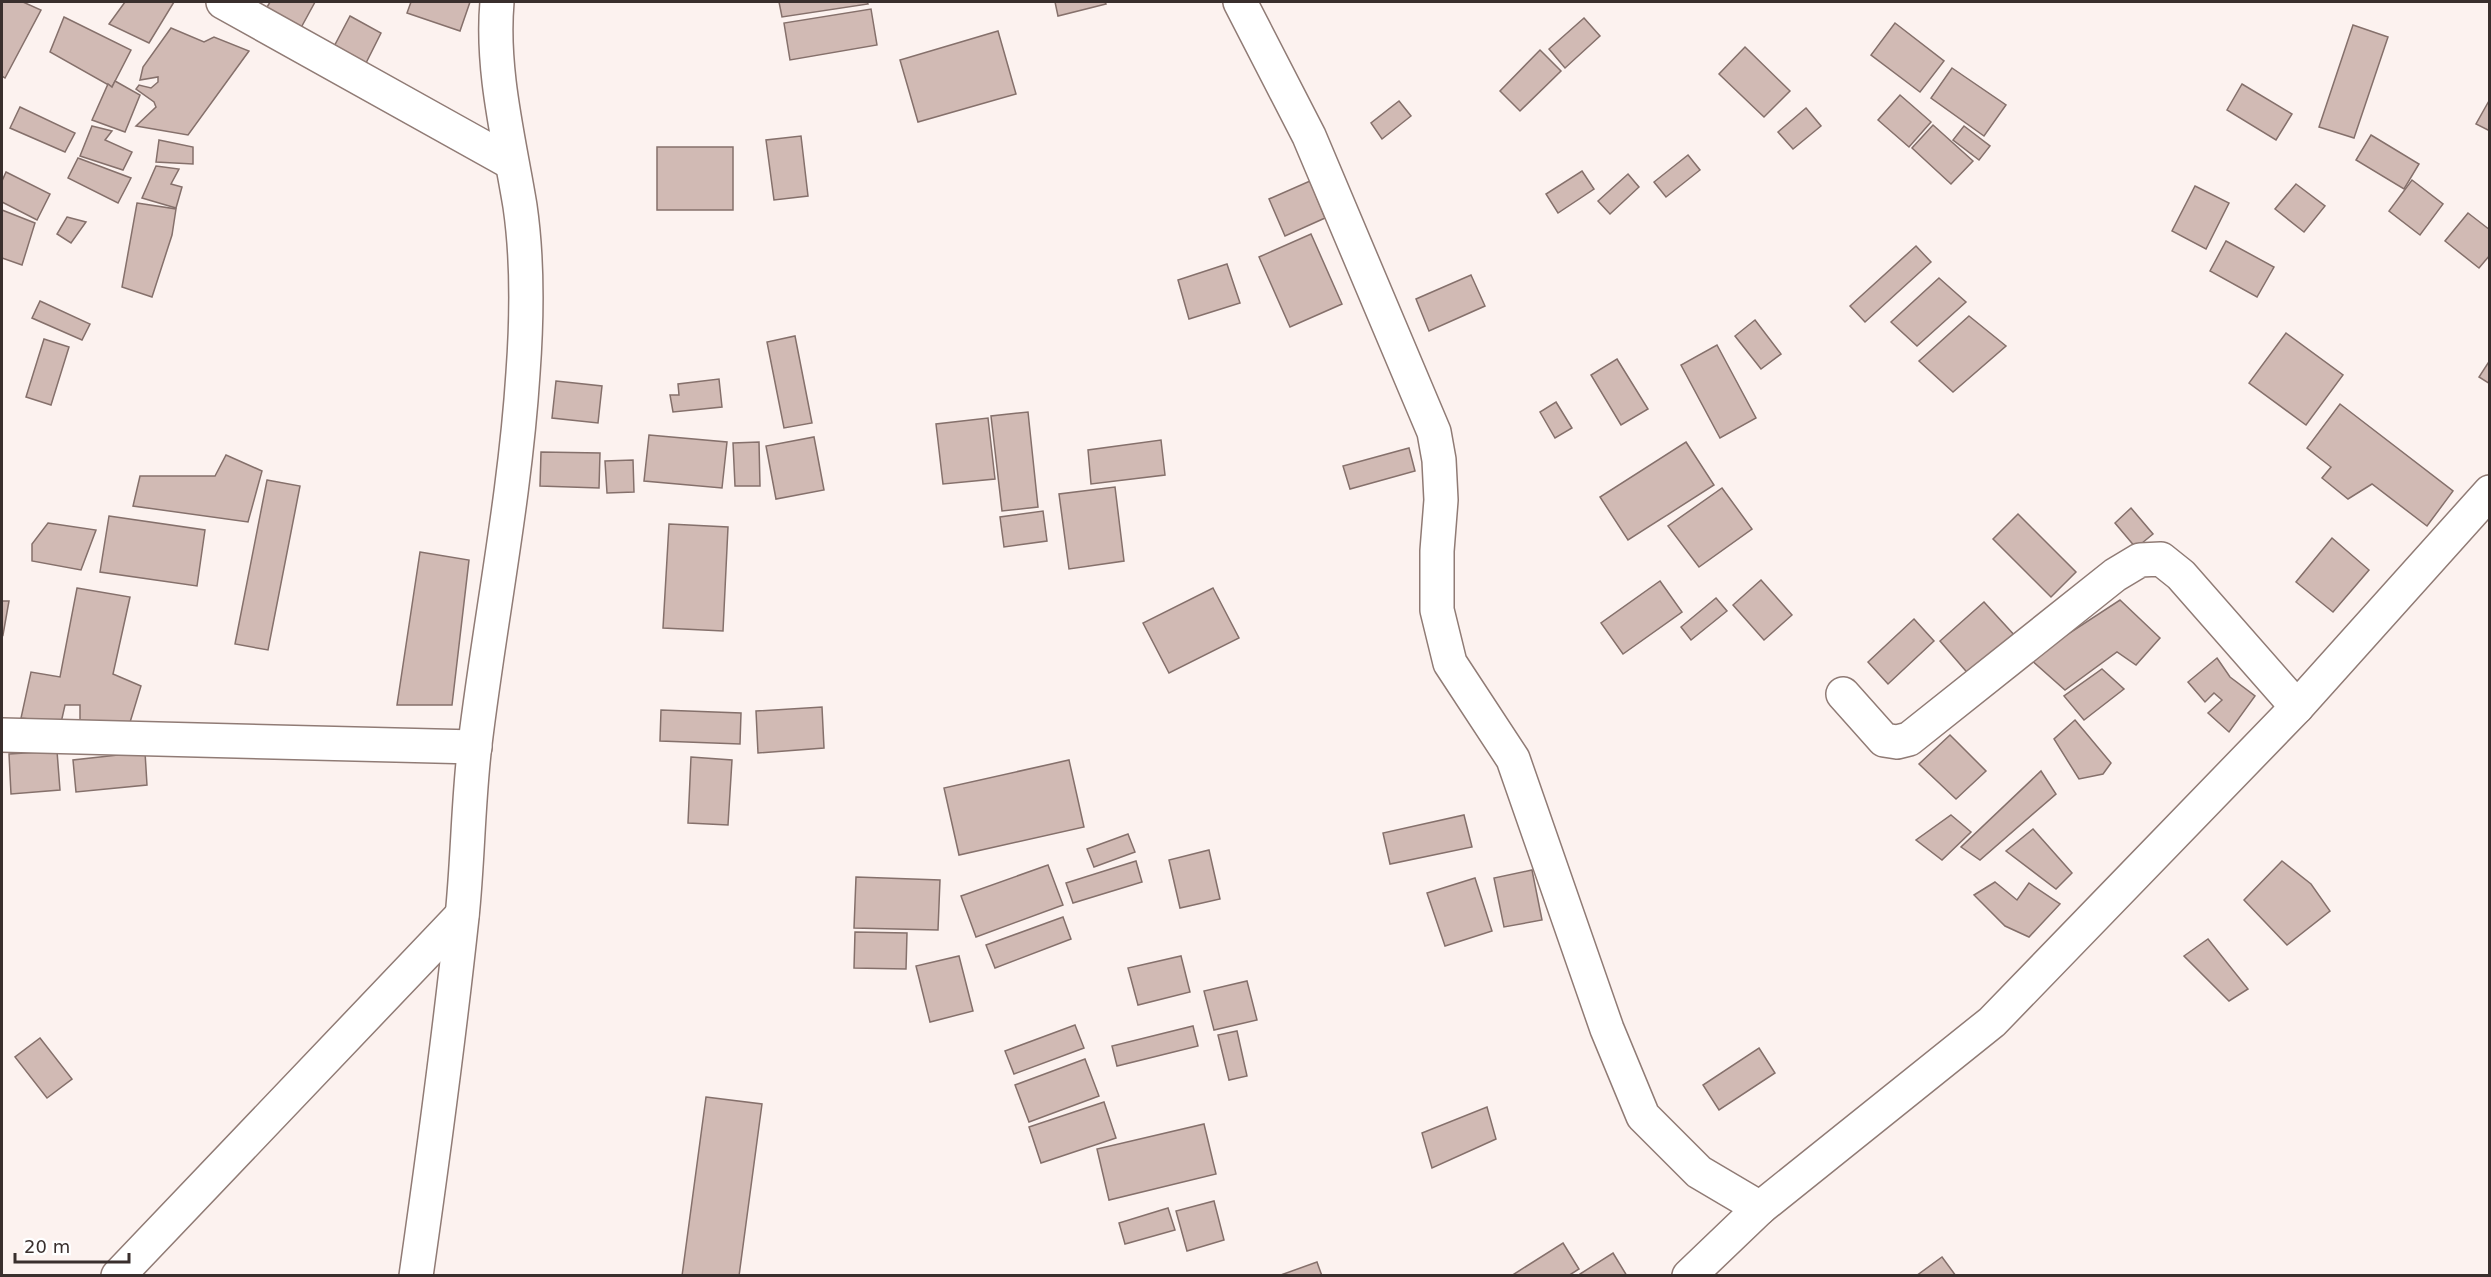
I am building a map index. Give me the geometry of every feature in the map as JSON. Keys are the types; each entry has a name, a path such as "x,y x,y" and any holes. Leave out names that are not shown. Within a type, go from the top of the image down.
{"street":[{"path":"223,2 510,162"},
{"path":"416,1275 462,915 475,747 512,492 523,373 526,274 520,207 510,162 497,44 497,2"},
{"path":"1240,2 1310,136 1434,432 1439,460 1441,500 1437,551 1437,610 1450,663 1514,759 1607,1029 1643,1116 1699,1172 1760,1208"},
{"path":"1689,1275 1760,1208 1992,1022 2297,707 2490,492"},
{"path":"1843,694 1884,740 1897,742 1910,739 2115,575 2140,560 2161,559 2181,575 2297,707"},
{"path":"2,735 475,747"},
{"path":"118,1275 462,915"}],"building":[{"path":"2,2 23,2 41,10 5,78 2,76"},
{"path":"125,2 174,2 149,43 109,24"},
{"path":"270,2 315,2 297,35 263,14"},
{"path":"411,2 470,2 460,31 407,13"},
{"path":"779,2 867,2 868,4 782,17"},
{"path":"1055,2 1105,2 1106,4 1058,16"},
{"path":"871,9 877,45 790,60 784,23"},
{"path":"350,16 381,33 360,75 328,58"},
{"path":"64,17 131,50 112,87 50,52"},
{"path":"1584,18 1600,36 1565,68 1549,49"},
{"path":"1895,23 1944,61 1920,92 1871,55"},
{"path":"2353,25 2388,37 2354,138 2319,127"},
{"path":"171,28 204,42 214,37 249,51 188,135 136,126 156,107 154,102 136,89 139,85 151,88 158,82 158,77 140,80 143,67"},
{"path":"998,31 1016,94 918,122 900,60"},
{"path":"1745,47 1790,91 1764,117 1719,74"},
{"path":"1540,50 1561,71 1520,111 1500,91"},
{"path":"1952,68 2006,105 1984,136 1931,98"},
{"path":"115,81 140,95 125,132 92,120 108,84 112,87"},
{"path":"2242,84 2292,114 2276,140 2227,110"},
{"path":"1900,95 1931,122 1909,147 1878,120"},
{"path":"2490,99 2490,131 2476,124"},
{"path":"1399,101 1411,116 1382,139 1371,123"},
{"path":"20,107 75,133 65,152 10,128"},
{"path":"1806,108 1821,126 1793,149 1778,132"},
{"path":"1933,125 1973,161 1951,184 1912,148"},
{"path":"92,126 112,131 105,140 132,152 123,170 80,156"},
{"path":"1964,126 1990,146 1979,160 1953,140"},
{"path":"2371,135 2419,164 2404,189 2356,160"},
{"path":"801,136 808,196 774,200 766,140"},
{"path":"159,140 193,147 193,164 156,162"},
{"path":"657,147 733,147 733,210 657,210"},
{"path":"1688,155 1700,170 1666,197 1654,182"},
{"path":"78,158 131,178 118,203 68,178"},
{"path":"156,166 179,169 171,184 182,187 176,208 142,198"},
{"path":"1582,171 1594,189 1558,213 1546,194"},
{"path":"6,172 50,194 37,220 2,202 2,181"},
{"path":"1628,174 1639,187 1610,214 1598,201"},
{"path":"2412,180 2443,204 2420,235 2389,211"},
{"path":"1310,181 1325,218 1285,236 1269,199"},
{"path":"2296,184 2325,206 2304,232 2275,209"},
{"path":"2195,186 2229,203 2206,249 2172,231"},
{"path":"137,203 176,209 172,235 152,297 122,287"},
{"path":"2,210 35,223 22,265 2,258"},
{"path":"2468,213 2490,230 2490,255 2479,268 2445,241"},
{"path":"67,217 86,222 71,243 57,234"},
{"path":"1311,234 1342,304 1290,327 1259,257"},
{"path":"2226,241 2274,267 2257,297 2210,271"},
{"path":"1916,246 1931,262 1865,322 1850,306"},
{"path":"1227,264 1240,303 1189,319 1178,280"},
{"path":"1471,275 1485,306 1429,331 1416,299"},
{"path":"1939,278 1966,302 1917,346 1891,322"},
{"path":"40,301 90,324 82,340 32,318"},
{"path":"1969,316 2006,346 1953,392 1919,361"},
{"path":"1755,320 1781,354 1761,369 1735,336"},
{"path":"2286,333 2343,375 2306,425 2249,383"},
{"path":"795,336 812,423 784,428 767,342"},
{"path":"44,339 69,347 51,405 26,397"},
{"path":"1717,345 1756,418 1720,438 1681,365"},
{"path":"1617,359 1648,409 1621,425 1591,375"},
{"path":"2490,360 2490,384 2479,377"},
{"path":"719,379 722,407 673,412 670,395 679,395 678,384"},
{"path":"556,381 602,386 598,423 552,418"},
{"path":"1556,402 1572,428 1555,438 1540,412"},
{"path":"2340,404 2453,491 2427,526 2372,484 2348,499 2322,478 2331,467 2307,448"},
{"path":"1028,412 1038,507 1002,511 991,416"},
{"path":"988,418 995,479 943,484 936,424"},
{"path":"649,435 727,442 722,488 644,481"},
{"path":"814,437 824,490 776,499 766,446"},
{"path":"1161,440 1165,475 1091,484 1088,450"},
{"path":"759,442 760,486 735,486 733,443"},
{"path":"1686,442 1714,485 1628,540 1600,497"},
{"path":"1409,448 1415,471 1350,489 1343,466"},
{"path":"541,452 600,453 599,488 540,486"},
{"path":"226,455 262,471 248,522 133,506 140,476 215,476"},
{"path":"633,460 634,492 607,493 605,461"},
{"path":"267,480 300,486 268,650 235,644"},
{"path":"1115,487 1124,561 1069,569 1059,494"},
{"path":"1722,488 1752,529 1699,567 1668,526"},
{"path":"2131,508 2153,534 2136,548 2115,523"},
{"path":"1043,511 1047,541 1004,547 1000,517"},
{"path":"2018,514 2076,572 2051,597 1993,539"},
{"path":"109,516 205,530 197,586 100,572"},
{"path":"48,523 96,530 81,570 32,561 32,544"},
{"path":"669,524 728,527 723,631 663,628"},
{"path":"2332,538 2369,570 2333,612 2296,582"},
{"path":"420,552 469,560 452,705 397,705"},
{"path":"1761,580 1792,615 1764,640 1733,605"},
{"path":"1660,581 1682,612 1623,654 1601,623"},
{"path":"77,588 130,597 113,674 141,686 128,729 80,724 80,705 65,705 61,723 21,718 31,672 60,677"},
{"path":"1213,588 1239,638 1169,673 1143,623"},
{"path":"1716,598 1727,611 1691,640 1681,627"},
{"path":"2120,600 2160,638 2136,665 2117,652 2065,690 2030,659"},
{"path":"2,601 9,601 3,635 2,634"},
{"path":"1984,602 2016,637 1971,677 1940,641"},
{"path":"1914,619 1934,641 1888,684 1868,662"},
{"path":"2217,658 2230,677 2255,696 2229,732 2208,713 2222,700 2214,693 2205,702 2188,682"},
{"path":"2102,669 2124,689 2084,720 2064,696"},
{"path":"822,707 824,748 758,753 756,711"},
{"path":"661,710 741,713 740,744 660,741"},
{"path":"2075,720 2111,763 2103,774 2079,779 2054,739"},
{"path":"1950,735 1986,771 1956,799 1919,764"},
{"path":"57,751 60,790 11,794 9,754"},
{"path":"145,752 147,785 76,792 73,760"},
{"path":"691,757 732,760 728,825 688,823"},
{"path":"1069,760 1084,827 959,855 944,788"},
{"path":"2041,771 2056,794 1980,860 1961,847"},
{"path":"1464,815 1472,847 1390,864 1383,833"},
{"path":"1951,815 1971,832 1942,860 1916,840"},
{"path":"2033,829 2072,873 2056,889 2006,851"},
{"path":"1128,834 1135,852 1094,867 1087,849"},
{"path":"1209,850 1220,899 1180,908 1169,860"},
{"path":"1136,861 1142,882 1073,903 1066,883"},
{"path":"2282,861 2311,884 2330,911 2287,945 2244,900"},
{"path":"1048,865 1063,905 976,937 961,896"},
{"path":"1532,870 1542,920 1504,927 1494,878"},
{"path":"856,877 940,880 938,930 854,928"},
{"path":"1475,878 1492,931 1445,946 1427,893"},
{"path":"1995,882 2017,900 2029,883 2060,904 2029,937 2005,926 1974,895"},
{"path":"1063,917 1071,939 995,968 986,945"},
{"path":"855,932 907,933 906,969 854,968"},
{"path":"2208,939 2248,989 2229,1001 2184,956"},
{"path":"959,956 973,1011 930,1022 916,966"},
{"path":"1181,956 1190,992 1138,1005 1128,968"},
{"path":"1247,981 1257,1020 1214,1030 1204,991"},
{"path":"1075,1025 1084,1048 1014,1074 1005,1051"},
{"path":"1193,1026 1198,1046 1117,1066 1112,1046"},
{"path":"1237,1031 1247,1076 1229,1080 1218,1035"},
{"path":"40,1038 72,1079 47,1098 15,1057"},
{"path":"1759,1048 1775,1073 1719,1110 1703,1085"},
{"path":"1085,1059 1099,1096 1029,1122 1015,1085"},
{"path":"706,1097 762,1104 739,1276 682,1276"},
{"path":"1104,1102 1116,1138 1041,1163 1029,1127"},
{"path":"1487,1107 1496,1139 1432,1168 1422,1133"},
{"path":"1204,1124 1216,1174 1109,1200 1097,1149"},
{"path":"1214,1201 1224,1240 1187,1251 1176,1211"},
{"path":"1168,1208 1175,1230 1125,1244 1119,1223"},
{"path":"1563,1243 1579,1269 1568,1276 1511,1276"},
{"path":"1613,1253 1627,1276 1580,1276 1580,1274"},
{"path":"1942,1257 1956,1276 1916,1276"},
{"path":"1317,1262 1322,1276 1278,1276"}]}
